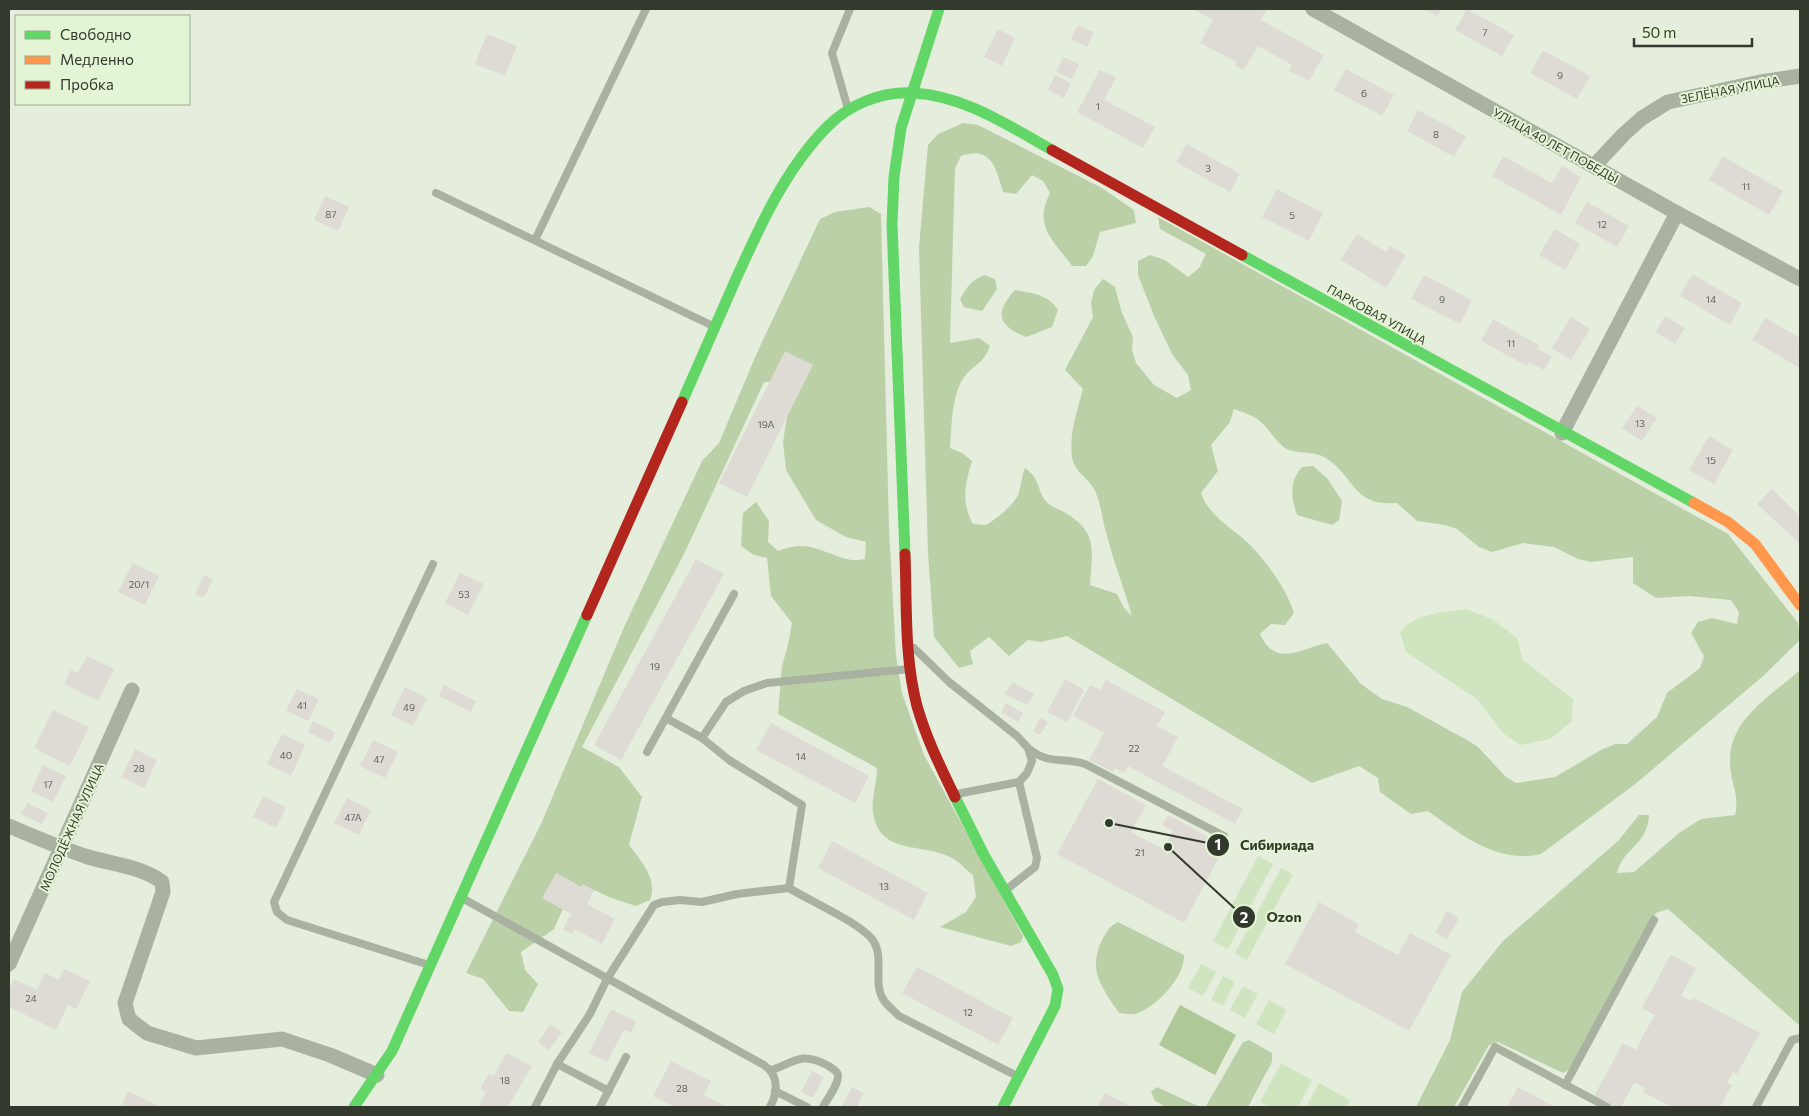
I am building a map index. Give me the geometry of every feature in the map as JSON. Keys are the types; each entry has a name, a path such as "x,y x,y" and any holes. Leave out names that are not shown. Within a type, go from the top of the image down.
{"street":[{"path":"939,9 900,128 894,177 892,224 908,641 917,705 935,756 952,795 1005,891 1037,944 1058,989 1055,1006 1003,1107"},
{"name":"УЛИЦА 40 ЛЕТ ПОБЕДЫ","path":"1313,9 1677,213 1800,279"},
{"name":"ЗЕЛЁНАЯ УЛИЦА","path":"1594,166 1642,118 1668,102 1760,82 1800,76"},
{"name":"ПАРКОВАЯ УЛИЦА","path":"354,1107 377,1075 407,1020 460,897 715,327 748,255 794,165 824,130 848,109 873,97 910,93 954,102 981,111 1562,433 1728,522 1755,544 1800,605"},
{"path":"1562,433 1677,213"},
{"name":"МОЛОДЁЖНАЯ УЛИЦА","path":"9,964 132,690"},
{"path":"9,826 62,848 136,869 154,876 162,882 163,892 126,1003 129,1019 148,1033 196,1048 282,1039 330,1055 377,1075"}],"lane":[{"path":"535,240 646,9"},
{"path":"848,109 832,53 850,9"},
{"path":"436,193 715,327"},
{"path":"431,965 287,920 277,912 274,902 433,564"},
{"path":"647,752 734,594"},
{"path":"908,641 949,682 1017,736 1028,748 1046,760 1074,760 1085,764 1224,836"},
{"path":"702,738 726,702 744,691 767,683 911,668"},
{"path":"666,718 702,738 729,760 802,805 789,888"},
{"path":"952,795 1019,782 1027,773 1032,761 1028,748"},
{"path":"1005,891 1035,867 1037,858 1019,782"},
{"path":"535,1107 557,1064 590,1014 607,979 654,905 680,900 702,902 737,894 789,888 852,924 872,939 878,958 879,985 884,1001 899,1016 1019,1077"},
{"path":"460,897 772,1070 777,1081 770,1107"},
{"path":"1565,1085 1654,920"},
{"path":"1756,1107 1792,1040 1800,1038"},
{"path":"1462,1107 1495,1047 1607,1107"},
{"path":"600,1107 626,1057"},
{"path":"772,1070 804,1057 813,1058 835,1070 838,1074 837,1080 823,1107"},
{"path":"557,1064 609,1091"},
{"path":"775,1091 807,1107"}],"shaded area":[{"path":"963,123 978,125 1102,188 1134,210 1136,223 1100,232 1093,256 1086,266 1072,266 1052,240 1044,224 1045,205 1050,193 1043,181 1032,175 1016,194 1003,192 995,168 986,156 971,153 961,156 955,168 950,343 979,338 990,346 985,356 960,383 952,420 950,448 962,453 972,461 965,493 969,516 973,524 986,525 1012,504 1018,495 1025,468 1036,479 1046,502 1075,520 1088,535 1092,552 1090,585 1117,594 1124,608 1132,616 1097,496 1092,486 1073,462 1071,448 1073,431 1083,389 1065,370 1093,317 1091,303 1094,290 1103,279 1115,287 1122,313 1133,337 1132,350 1136,363 1154,385 1177,398 1191,390 1188,375 1172,354 1154,316 1138,275 1138,261 1150,255 1165,260 1188,277 1199,268 1206,254 1160,229 1158,217 1728,534 1798,623 1800,640 1762,677 1634,785 1541,854 1525,856 1510,855 1481,845 1467,838 1428,811 1411,814 1380,792 1378,778 1359,766 1312,783 1067,636 1041,642 1028,640 1009,656 989,637 970,651 973,664 959,668 934,637 928,553 919,247 928,145 938,134","holes":["1234,409 1258,420 1285,448 1316,454 1326,458 1336,466 1363,496 1383,503 1397,503 1417,521 1445,525 1457,529 1479,547 1492,552 1523,543 1554,547 1578,559 1591,562 1633,557 1633,583 1656,598 1689,596 1731,600 1739,612 1737,624 1712,618 1698,622 1691,633 1704,656 1700,668 1667,693 1657,717 1627,744 1615,744 1601,750 1555,777 1516,783 1506,777 1478,747 1407,707 1382,699 1361,684 1327,643 1290,654 1281,654 1266,645 1260,634 1271,624 1285,625 1294,613 1291,604 1275,575 1261,557 1248,543 1215,515 1201,493 1218,471 1211,445 1230,422"]},
{"path":"869,207 881,214 889,529 896,656 902,693 924,755 1023,936 1021,942 1011,946 940,927 966,912 976,897 973,875 952,858 928,850 904,846 884,836 877,827 873,813 877,768 778,714 782,666 792,623 771,596 767,558 754,555 741,546 743,513 756,502 769,521 768,542 778,551 804,546 844,558 854,560 865,559 866,542 846,537 816,520 786,470 783,442 789,404 778,382 764,382 685,552 582,747 619,767 642,797 629,845 643,864 650,878 652,892 650,900 636,906 611,898 583,885 563,909 554,929 521,952 525,970 538,984 523,1012 509,1011 483,979 466,973 541,824 625,625 702,461 719,443 756,355 820,219 835,212"},
{"path":"985,275 995,279 997,289 982,311 964,307 960,299 965,291 973,281"},
{"path":"1015,290 1039,295 1054,305 1058,310 1052,327 1026,337 1017,333 1005,323 1002,318 1002,312 1008,298"},
{"path":"1313,466 1327,478 1342,501 1339,520 1332,525 1297,515 1293,502 1293,484 1302,467"},
{"path":"1466,609 1492,619 1517,638 1523,660 1573,699 1572,721 1550,739 1520,745 1503,733 1477,699 1406,652 1400,633 1406,626 1421,617"},
{"path":"1800,670 1800,1026 1668,909 1656,913 1572,1068 1563,1073 1498,1042 1489,1045 1454,1107 1416,1107 1450,1040 1462,992 1503,941 1618,841 1639,815 1649,815 1648,825 1640,840 1624,858 1617,873 1634,872 1679,833 1701,819 1735,815 1736,795 1731,776 1730,762 1736,733 1744,721 1765,699"},
{"path":"1258,856 1273,864 1228,949 1213,941"},
{"path":"1281,868 1293,874 1247,960 1235,953"},
{"path":"1118,922 1184,955 1180,973 1168,990 1152,1005 1135,1014 1119,1013 1102,986 1096,969 1098,949 1103,938 1109,928"},
{"path":"1201,964 1216,972 1203,996 1188,988"},
{"path":"1223,976 1235,982 1223,1006 1211,1000"},
{"path":"1243,986 1258,994 1245,1018 1230,1010"},
{"path":"1269,1000 1287,1010 1274,1034 1256,1024"},
{"path":"1180,1005 1236,1035 1215,1075 1159,1045"},
{"path":"1249,1040 1272,1053 1272,1062 1248,1107 1200,1107 1206,1106 1243,1042"},
{"path":"1281,1063 1312,1080 1298,1107 1269,1107 1260,1102"},
{"path":"1319,1083 1350,1100 1346,1107 1306,1107"},
{"path":"1157,1087 1200,1107 1166,1107 1155,1101 1151,1092"}],"building":[{"path":"1193,9 1267,9 1261,20 1324,55 1309,81 1289,71 1292,65 1258,46 1244,70 1235,65 1237,62 1200,43 1213,20"},
{"path":"1423,9 1442,9 1438,16"},
{"path":"1467,9 1514,35 1502,56 1455,30"},
{"path":"1078,25 1094,32 1087,47 1071,39"},
{"path":"998,29 1015,38 1002,66 984,57"},
{"path":"487,34 517,46 505,76 475,64"},
{"path":"1543,50 1590,76 1577,99 1530,73"},
{"path":"1063,57 1079,64 1072,79 1056,72"},
{"path":"1346,69 1394,95 1382,116 1334,90"},
{"path":"1100,70 1116,78 1104,100 1155,127 1143,148 1077,112"},
{"path":"1055,75 1071,83 1064,98 1048,90"},
{"path":"1418,110 1466,136 1454,157 1407,131"},
{"path":"1187,144 1240,174 1230,192 1176,162"},
{"path":"1503,156 1552,183 1562,166 1581,177 1561,215 1492,176"},
{"path":"1723,156 1783,191 1769,215 1709,180"},
{"path":"1277,189 1323,213 1309,241 1262,217"},
{"path":"325,196 349,207 338,231 314,220"},
{"path":"1587,202 1629,226 1617,247 1575,223"},
{"path":"1555,229 1580,244 1565,270 1539,255"},
{"path":"1357,234 1386,252 1390,246 1406,255 1386,288 1341,260"},
{"path":"1692,274 1742,303 1730,325 1680,296"},
{"path":"1424,275 1472,300 1460,324 1411,299"},
{"path":"1665,316 1685,328 1675,344 1656,332"},
{"path":"1571,317 1590,329 1571,360 1552,348"},
{"path":"1765,318 1800,338 1800,368 1752,340"},
{"path":"1493,319 1540,346 1538,349 1552,356 1544,370 1529,362 1527,366 1481,341"},
{"path":"785,351 813,365 747,497 719,483"},
{"path":"1637,406 1657,418 1642,441 1622,428"},
{"path":"1709,436 1733,450 1714,484 1689,470"},
{"path":"1772,489 1800,516 1799,543 1757,504"},
{"path":"696,559 724,574 621,760 594,745"},
{"path":"133,563 159,576 145,605 118,592"},
{"path":"460,573 484,584 468,615 445,603"},
{"path":"204,575 213,579 204,598 195,594"},
{"path":"87,656 114,669 98,701 64,684 71,670 78,673"},
{"path":"1065,679 1084,690 1067,722 1047,712"},
{"path":"1106,680 1165,712 1157,726 1178,737 1162,766 1243,809 1235,824 1128,766 1124,773 1115,768 1113,772 1089,760 1104,733 1073,716 1090,685 1100,690"},
{"path":"1012,682 1034,694 1027,705 1005,694"},
{"path":"444,685 476,701 471,712 439,696"},
{"path":"405,687 427,698 413,726 391,715"},
{"path":"297,689 319,699 308,721 286,710"},
{"path":"1006,703 1023,713 1018,722 1001,712"},
{"path":"53,710 89,727 70,766 34,748"},
{"path":"1040,718 1048,722 1040,735 1033,731"},
{"path":"313,721 335,732 330,743 308,732"},
{"path":"771,723 869,776 855,803 756,750"},
{"path":"282,734 305,745 291,776 267,764"},
{"path":"373,740 398,752 385,778 360,766"},
{"path":"135,749 157,760 144,788 121,777"},
{"path":"43,765 66,776 53,802 31,791"},
{"path":"1098,779 1146,805 1131,832 1163,849 1173,831 1162,825 1168,815 1225,846 1184,923 1057,854"},
{"path":"263,796 286,807 276,828 253,817"},
{"path":"347,798 371,810 359,835 334,823"},
{"path":"27,803 48,813 42,824 21,814"},
{"path":"832,841 928,893 914,920 818,868"},
{"path":"556,873 582,887 583,884 594,890 587,904 615,919 602,944 575,929 572,934 563,929 571,914 542,898"},
{"path":"1319,902 1359,924 1355,932 1398,955 1410,933 1451,955 1409,1031 1285,964"},
{"path":"1447,911 1459,918 1447,939 1435,933"},
{"path":"1671,954 1696,968 1681,996 1692,1001 1694,998 1760,1033 1737,1074 1733,1072 1727,1083 1732,1085 1720,1107 1672,1107 1643,1092 1645,1088 1634,1083 1621,1107 1615,1107 1594,1096 1623,1043 1636,1050 1655,1015 1642,1008"},
{"path":"917,967 1013,1018 998,1045 902,993"},
{"path":"64,969 90,981 76,1009 68,1005 56,1030 9,1007 9,990 14,979 37,990 45,973 59,980"},
{"path":"611,1009 636,1022 631,1033 624,1030 607,1062 589,1053"},
{"path":"550,1024 562,1032 549,1050 538,1042"},
{"path":"506,1053 532,1066 508,1107 478,1107 486,1092 480,1089 489,1073 494,1076"},
{"path":"671,1061 711,1081 704,1095 728,1107 675,1107 653,1096"},
{"path":"812,1071 824,1077 813,1098 801,1092"},
{"path":"852,1087 864,1093 857,1107 841,1107"},
{"path":"1518,1087 1555,1107 1507,1107"},
{"path":"128,1091 161,1107 120,1107"},
{"path":"1105,1093 1132,1107 1097,1107"}],"traffic: fast":[{"path":"905,554 892,224 894,177 901,128 939,9"},
{"path":"682,402 741,267 773,202 812,143 846,111 867,100 890,94 914,93 933,95 969,106 1003,122 1052,150"},
{"path":"1242,255 1694,503"},
{"path":"354,1107 392,1051 587,615"},
{"path":"955,797 984,855 1053,975 1058,989 1055,1006 1003,1107"}],"traffic: slow":[{"path":"1694,503 1728,522 1755,544 1800,605"}],"traffic: jam":[{"path":"1052,150 1242,255"},
{"path":"587,615 682,402"},
{"path":"905,554 908,649 913,687 925,730 955,797"}],"place":[{"name":"Сибириада","path":"1109,823"},
{"name":"Ozon","path":"1168,847"}]}
